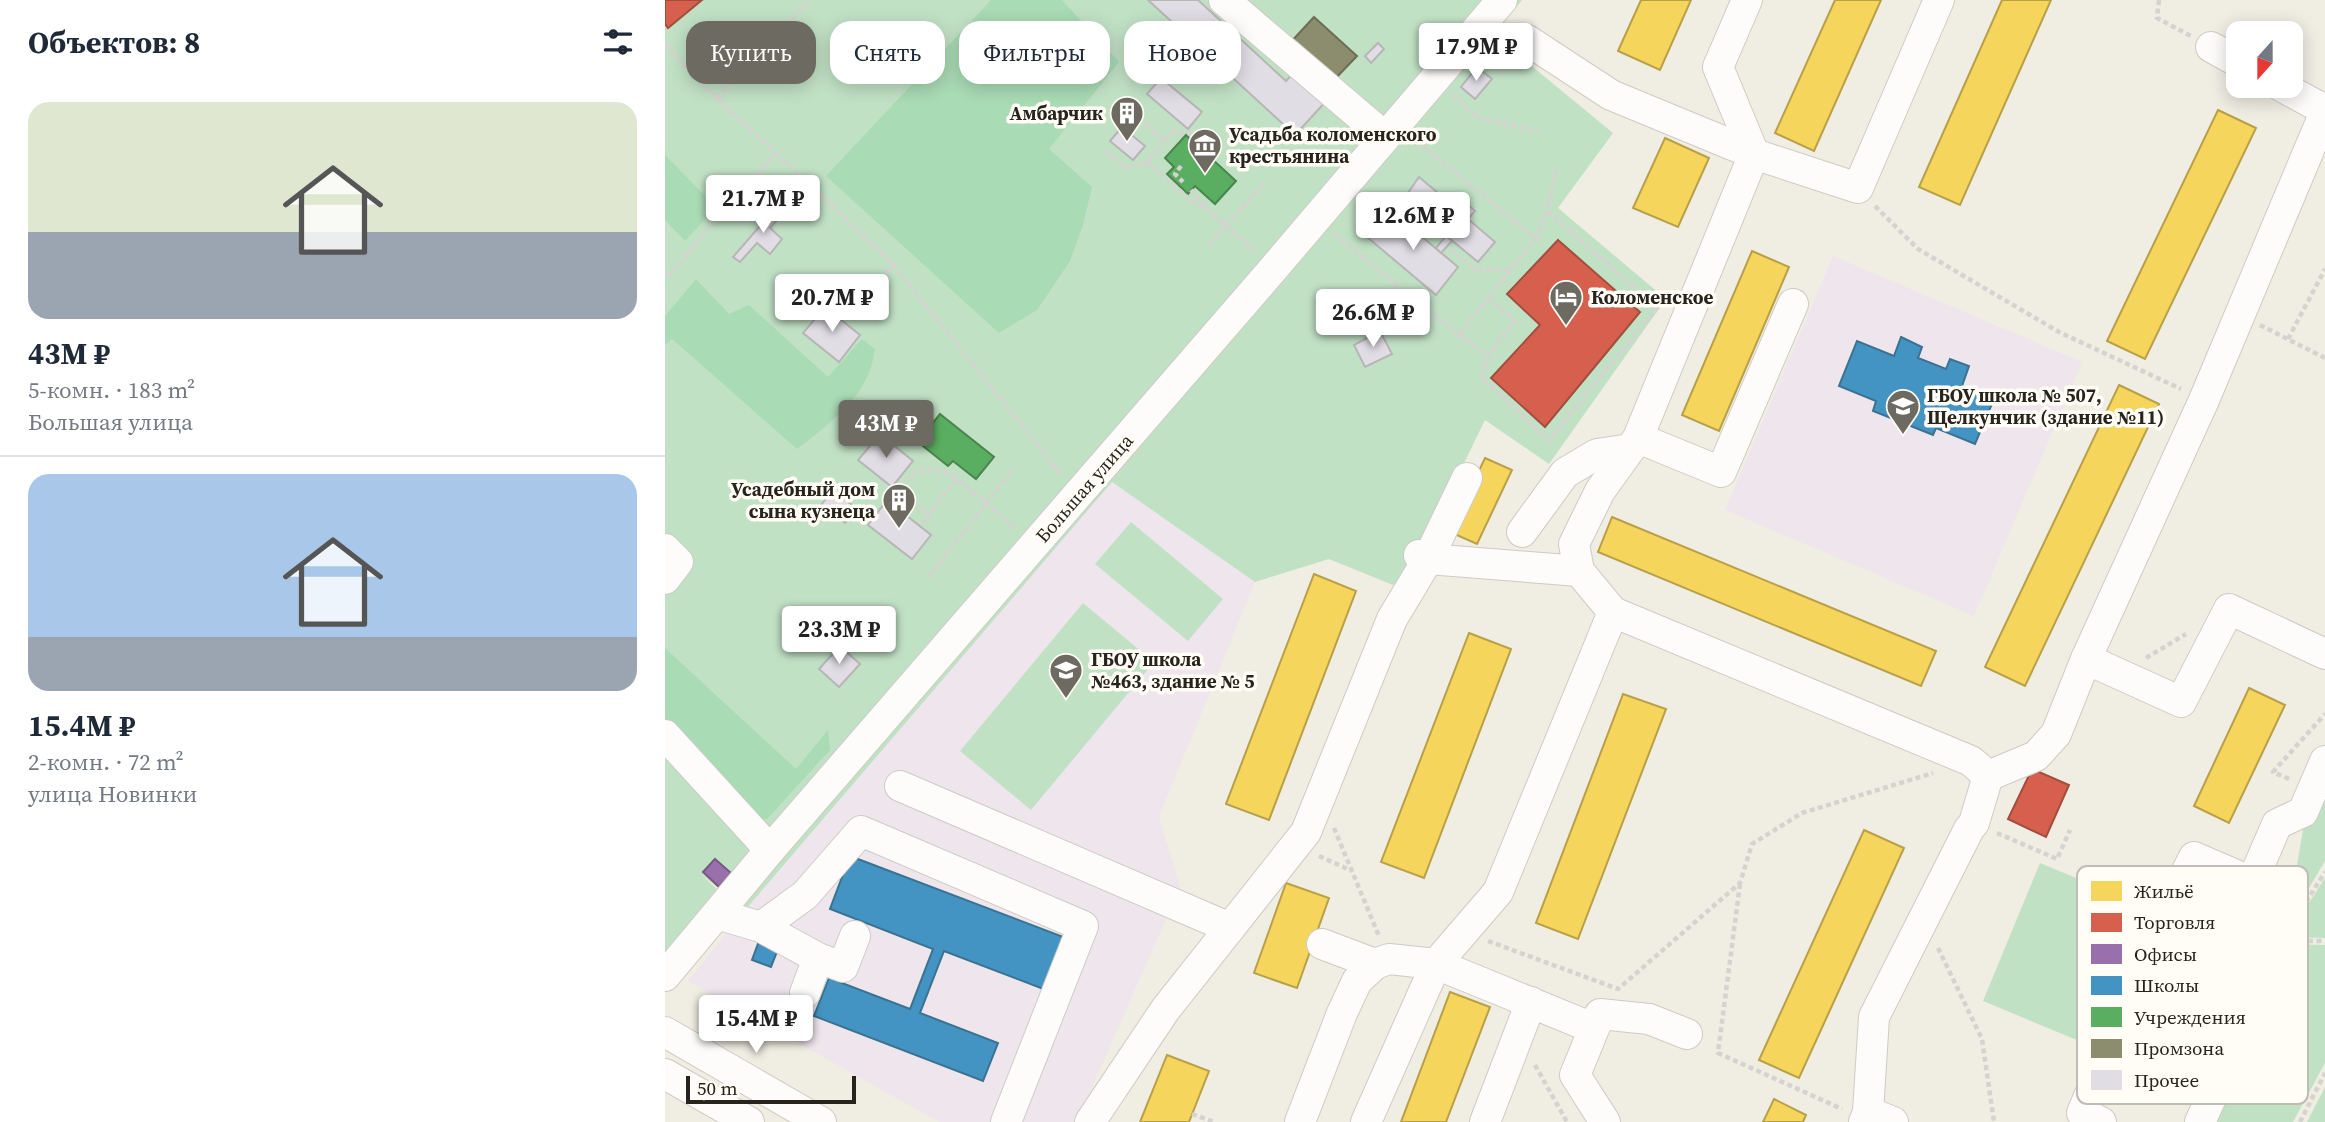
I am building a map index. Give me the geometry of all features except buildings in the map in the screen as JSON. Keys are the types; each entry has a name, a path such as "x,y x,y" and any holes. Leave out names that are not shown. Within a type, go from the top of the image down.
{"street":[{"path":"1224,0 1389,131"},
{"name":"Большая улица","path":"665,975 1502,0"},
{"path":"1747,0 1718,67 1754,154 1634,443 1600,491 1574,544 1579,572 1612,612 1979,769 2036,756 2056,734 2086,659 2204,400 2323,123 2295,98"},
{"path":"1527,40 1611,95 1754,154 1858,188 1939,0"},
{"path":"2211,47 2226,55"},
{"path":"1522,532 1565,473 1597,454 1634,443 1721,472 1793,304"},
{"path":"1090,1122 1164,1010 1306,832 1392,619 1467,478"},
{"path":"665,549 678,562 665,579"},
{"path":"1424,557 1579,572"},
{"path":"2086,659 2181,702 2229,608 2325,654"},
{"path":"1366,1122 1436,964 1498,892 1612,612"},
{"path":"665,735 770,850"},
{"path":"2259,866 2277,824 2303,812 2325,761"},
{"path":"1873,1119 1874,1017 1974,823 1979,769"},
{"path":"900,786 1230,928"},
{"path":"761,927 805,895 861,831 1083,926 1006,1122"},
{"path":"2189,866 2194,857 2215,866"},
{"path":"716,914 761,927 818,958 843,967 855,936"},
{"path":"1322,944 1382,962 1436,964 1593,1027"},
{"path":"805,993 818,958"},
{"path":"1300,1122 1357,981 1382,962"},
{"path":"1485,1122 1531,1002"},
{"path":"1605,1122 1575,1075 1600,1014 1649,1019 1687,1034"},
{"path":"665,1032 821,1122"},
{"path":"665,1074 749,1122"},
{"path":"2087,1104 2083,1113 2101,1122"},
{"path":"2200,1122 2208,1104"}],"path":[{"path":"717,99 810,0"},
{"path":"2159,0 2157,18 2211,47"},
{"path":"665,45 717,99 893,264 1077,495"},
{"path":"1435,78 1476,117 1538,131"},
{"path":"1139,119 1165,141"},
{"path":"1389,131 1419,142 1536,239"},
{"path":"1106,152 1126,168 1147,162 1172,132 1189,133 1210,150 1206,154"},
{"path":"665,279 776,153"},
{"path":"1147,162 1195,204 1209,211"},
{"path":"1181,166 1175,174 1183,182"},
{"path":"1459,335 1536,239 1547,211 1557,168"},
{"path":"1209,245 1266,181"},
{"path":"1858,188 1918,249 2059,332 2204,400"},
{"path":"1191,190 1209,211 1274,268"},
{"path":"1489,298 1515,321 1488,356 1482,378 1549,440 1657,308 1547,211"},
{"path":"1317,217 1488,356"},
{"path":"1451,250 1475,270 1511,270"},
{"path":"847,318 893,264"},
{"path":"2288,339 2325,269"},
{"path":"2239,315 2325,358"},
{"path":"929,515 899,490 913,474 928,469 951,474 1035,544"},
{"path":"928,577 1013,469"},
{"path":"922,524 957,479"},
{"path":"2118,674 2229,608"},
{"path":"2273,772 2325,714"},
{"path":"1873,1119 1718,1053 1740,883 1752,845 1802,813 1979,769"},
{"path":"1321,794 1353,872 1382,962"},
{"path":"1974,823 2057,859 2070,831"},
{"path":"1295,845 1353,872"},
{"path":"2308,899 2325,872"},
{"path":"1463,932 1618,989 1740,883"},
{"path":"1923,919 1982,1040 1994,1122"},
{"path":"1516,1040 1527,1050 1567,1122"},
{"path":"2300,1122 2325,1073"},
{"path":"1192,1114 1213,1122"}],"shaded area":[{"name":"ГБОУ школа № 507, Щелкунчик (здание №11)","path":"1833,256 2082,362 1974,616 1725,510"},
{"name":"ГБОУ школа №463, здание № 5","path":"1112,481 1255,582 1159,817 1180,887 1077,1122 939,1122 688,981 746,909"}],"green space":[{"path":"665,0 1522,0 1494,35 1613,133 1558,208 1666,299 1549,464 1485,420 1413,568 1393,585 1329,559 1255,582 1112,482 746,909 700,874 717,889 665,952"},
{"path":"991,0 1062,0 1081,21 971,21"},
{"path":"959,34 959,84 1101,84 1049,149 1092,187 1083,225 1070,261 1037,310 999,333 826,176 912,84 945,84 945,49"},
{"path":"1110,52 1119,62 1110,73"},
{"path":"665,155 716,207 685,241 665,220"},
{"path":"696,279 729,314 749,305 828,377 862,339 875,349 869,372 858,393 833,420 797,449 672,339 665,345 665,316"},
{"path":"1131,522 1223,599 1188,641 1095,564"},
{"path":"1083,603 1154,662 1031,810 960,751"},
{"path":"665,648 796,769 828,730 830,750 767,819 760,820 665,719"},
{"path":"2316,795 2325,799 2325,861 2308,890 2308,866 2297,866 2305,818"},
{"path":"2040,863 2077,878 2077,1040 1983,1001"},
{"path":"2325,878 2325,938 2308,938 2308,904"},
{"path":"2308,945 2325,945 2325,1063 2308,1094"},
{"path":"2325,1087 2325,1122 2307,1122"},
{"path":"2212,1104 2303,1104 2293,1122 2204,1122"}],"place":[{"name":"Амбарчик","path":"1127,143"},
{"name":"Усадьба коломенского крестьянина","path":"1205,175"},
{"name":"Коломенское","path":"1566,327"},
{"name":"ГБОУ школа № 507, Щелкунчик (здание №11)","path":"1903,436"},
{"name":"Усадебный дом сына кузнеца","path":"899,530"},
{"name":"ГБОУ школа №463, здание № 5","path":"1066,700"}]}
